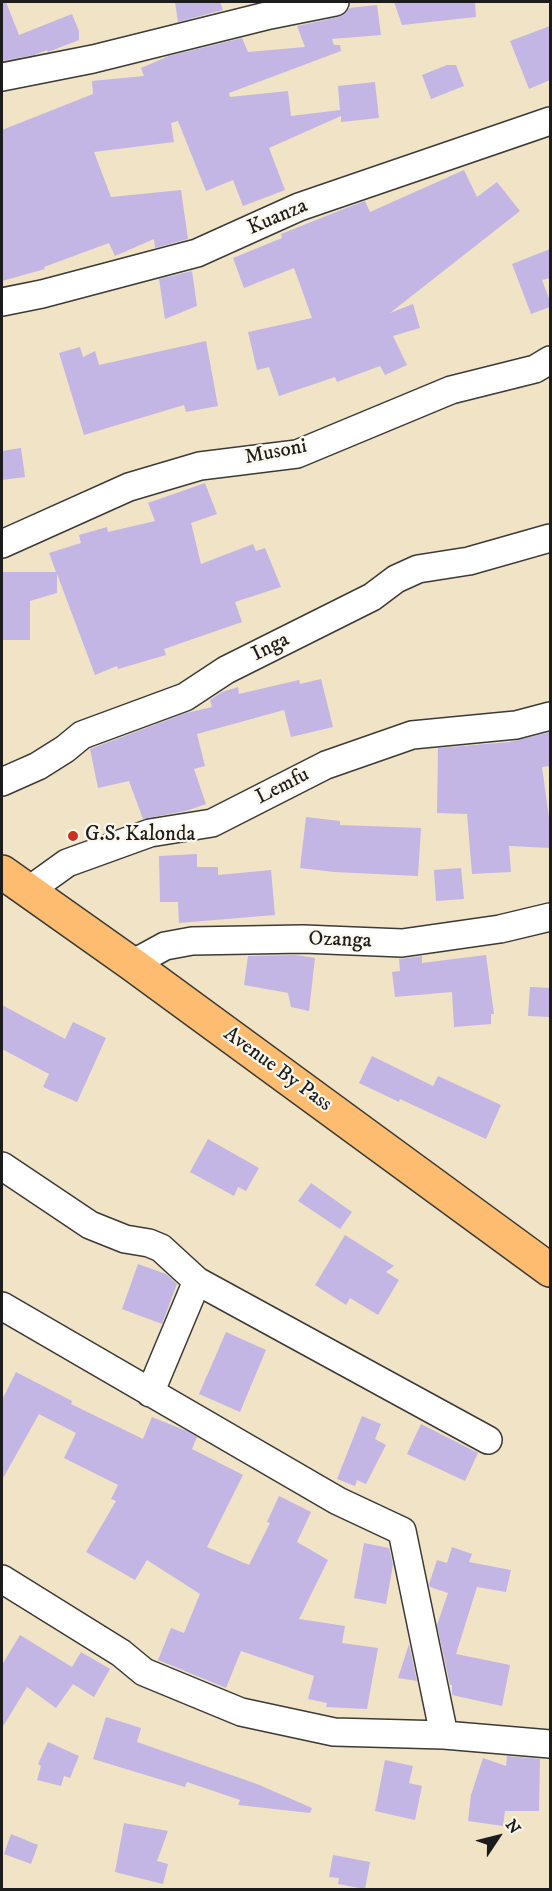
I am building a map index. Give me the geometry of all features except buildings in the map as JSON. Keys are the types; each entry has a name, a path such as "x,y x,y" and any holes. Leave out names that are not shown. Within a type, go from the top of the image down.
{"highway":[{"name":"Avenue By Pass","path":"2,872 548,1265"}],"street":[{"path":"2,77 93,59 268,8 335,2"},
{"name":"Kuanza","path":"2,302 42,294 197,253 299,207 550,121"},
{"name":"Musoni","path":"2,544 129,488 200,466 297,454 451,390 535,369 550,360"},
{"name":"Inga","path":"2,782 38,766 82,735 185,697 226,670 372,597 404,575 418,569 469,561 550,538"},
{"name":"Lemfu","path":"28,891 67,863 150,833 212,823 326,765 412,735 516,725 550,716"},
{"name":"Ozanga","path":"132,964 165,946 192,941 303,939 402,943 500,929 550,917"},
{"path":"2,1166 90,1225 125,1239 149,1243 161,1248 197,1281 488,1440"},
{"path":"150,1393 197,1281"},
{"path":"2,1306 338,1501 402,1531 444,1735"},
{"path":"2,1580 121,1653 144,1672 240,1712 334,1732 444,1735 550,1744"}],"place":[{"name":"G.S. Kalonda","path":"73,836"}]}
